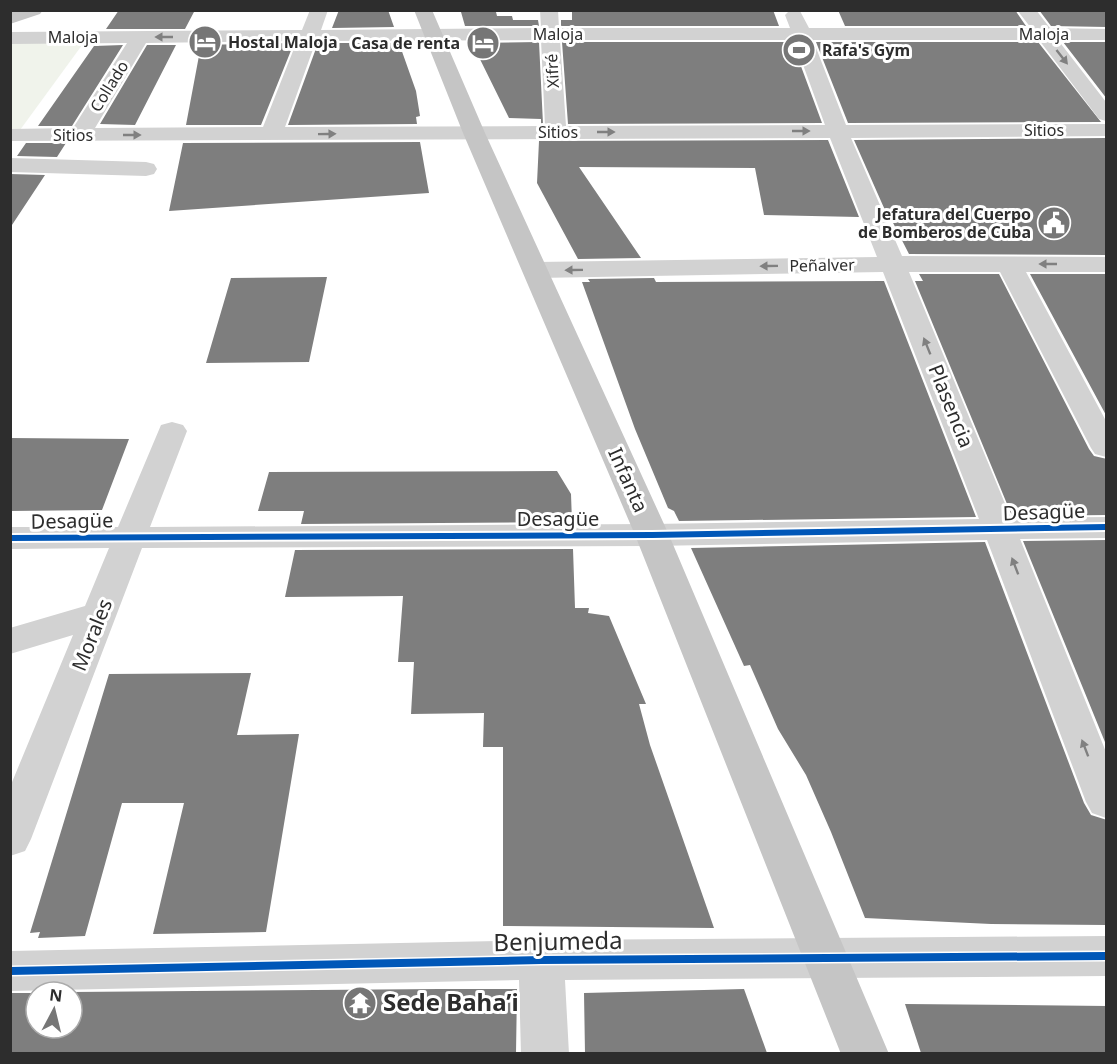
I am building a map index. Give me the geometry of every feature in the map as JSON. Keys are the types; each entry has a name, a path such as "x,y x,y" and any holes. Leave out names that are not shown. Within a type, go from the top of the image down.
{"main road":[{"path":"10,19 34,10"},
{"name":"Infanta","path":"423,10 474,133 537,270 652,535 865,1053"}],"street":[{"path":"271,135 319,10"},
{"name":"Xifré","path":"549,10 556,132"},
{"path":"1026,10 1107,115"},
{"name":"Maloja","path":"10,38 550,34 797,22 1044,34 1107,34"},
{"name":"Plasencia","path":"797,22 838,131 1001,530 1107,802"},
{"name":"Collado","path":"79,136 140,37"},
{"name":"Sitios","path":"11,136 1107,130"},
{"path":"10,165 146,169"},
{"name":"Peñalver","path":"537,270 894,264 1107,264"},
{"path":"1009,264 1107,448"},
{"name":"Morales","path":"11,835 172,431"},
{"name":"Desagüe","path":"10,538 652,535 1107,527"},
{"path":"10,642 100,614"},
{"name":"Benjumeda","path":"10,971 541,960 1107,956"},
{"path":"541,960 545,1053"}],"shaded area":[{"path":"11,40 85,41 20,130 11,130"}],"building":[{"path":"119,10 195,10 185,29 106,29"},
{"path":"339,10 388,10 394,27 332,28"},
{"path":"572,10 773,10 779,26 561,26 561,20 572,20"},
{"path":"838,10 1015,10 1026,26 845,26"},
{"path":"1039,10 1107,10 1107,27 1051,26"},
{"path":"461,12 496,12 497,16 512,16 513,20 538,20 539,26 465,26"},
{"path":"539,42 543,124 541,124 541,119 509,118 472,43"},
{"path":"562,42 792,42 822,123 568,124"},
{"path":"816,42 1038,42 1101,122 848,123"},
{"path":"1063,42 1107,42 1107,99"},
{"path":"294,43 261,125 186,125 201,45"},
{"path":"318,43 399,43 416,91 420,116 416,117 417,124 288,125"},
{"path":"123,45 72,126 38,126 94,46"},
{"path":"147,45 176,45 135,125 100,124"},
{"path":"1106,138 1107,255 909,254 888,217 854,140"},
{"path":"828,140 859,217 764,215 755,168 579,167 641,258 578,259 537,183 539,141"},
{"path":"420,142 429,193 169,211 183,143"},
{"path":"26,143 66,143 57,157 17,156"},
{"path":"10,174 45,175 10,228"},
{"path":"919,274 999,274 1089,449 1094,456 1107,459 1107,515 1012,516 915,281 923,281"},
{"path":"1030,274 1107,274 1107,417"},
{"path":"327,277 309,362 206,363 231,278"},
{"path":"654,278 656,282 884,281 976,517 679,521 674,511 668,508 635,429 582,282 590,282 588,279"},
{"path":"10,438 129,439 102,510 10,511"},
{"path":"557,471 571,494 572,522 301,524 304,511 258,511 269,472"},
{"path":"1107,540 1107,747 1023,541"},
{"path":"985,542 1084,803 1091,815 1107,820 1107,925 991,924 865,918 806,775 778,729 750,665 744,666 691,548"},
{"path":"573,549 575,608 589,608 588,613 609,616 646,704 639,704 650,745 714,928 503,926 503,747 483,747 484,713 411,714 414,662 398,662 403,596 285,597 295,550"},
{"path":"251,673 237,735 299,734 266,932 153,934 184,803 122,803 85,936 38,938 40,932 30,933 109,674"},
{"path":"517,989 516,1053 10,1053 10,993 24,993 24,1040 84,1040 84,992"},
{"path":"744,989 767,1053 585,1053 584,993"},
{"path":"905,1004 1107,1006 1107,1053 921,1053"}],"cycle path":[{"path":"10,538 652,535 1106,527"},
{"path":"10,971 541,960 1106,956"}],"place":[{"name":"Hostal Maloja","path":"205,42"},
{"name":"Casa de renta","path":"483,43"},
{"name":"Rafa's Gym","path":"799,50"},
{"name":"Jefatura del Cuerpo de Bomberos de Cuba","path":"1054,223"},
{"name":"Sede Baha’i","path":"360,1003"}]}
